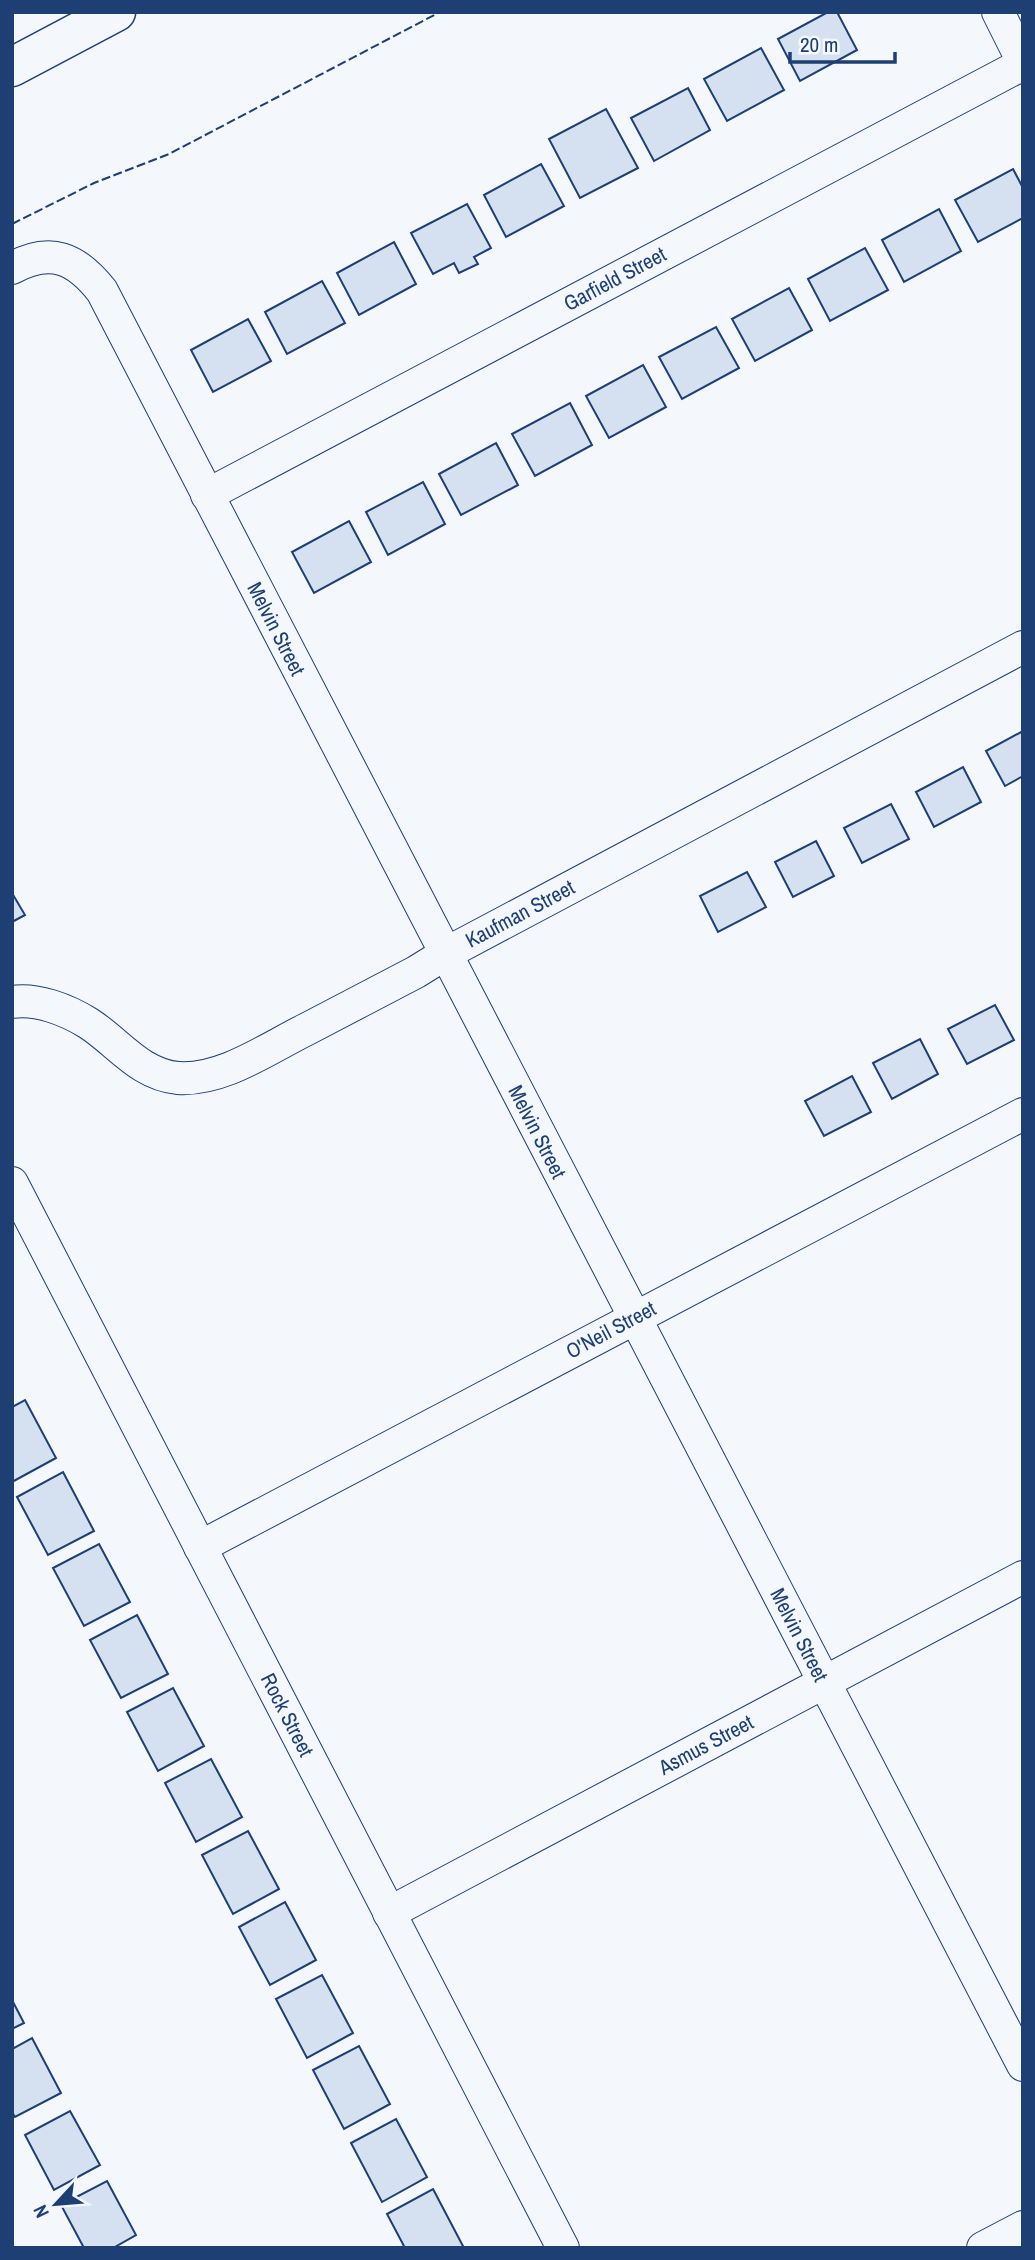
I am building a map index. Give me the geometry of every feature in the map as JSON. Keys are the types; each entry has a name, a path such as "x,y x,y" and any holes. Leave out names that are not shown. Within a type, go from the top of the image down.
{"highway":[{"path":"12,67 116,12"}],"street":[{"path":"998,12 1023,63"},
{"name":"Garfield Street","path":"207,495 1023,63"},
{"name":"Melvin Street","path":"12,268 24,261 39,258 54,257 71,261 90,276 102,291 1023,2065"},
{"name":"Kaufman Street","path":"12,1002 35,1001 58,1009 88,1023 147,1068 176,1078 197,1078 235,1066 1023,647"},
{"name":"O'Neil Street","path":"200,1547 1023,1114"},
{"name":"Rock Street","path":"12,1183 563,2248"},
{"name":"Asmus Street","path":"389,1913 1023,1577"},
{"path":"983,2248 1023,2227"}],"building":[{"path":"828,12 837,12 857,50 800,81 778,39"},
{"path":"761,48 784,90 727,121 704,79"},
{"path":"688,88 710,130 654,161 631,118"},
{"path":"606,109 638,168 580,198 549,139"},
{"path":"541,164 564,206 506,237 484,195"},
{"path":"1013,169 1023,188 1023,218 978,242 955,200"},
{"path":"467,204 491,248 474,257 478,264 459,273 454,263 433,274 411,233"},
{"path":"939,209 961,251 904,282 882,240"},
{"path":"394,242 416,284 359,315 337,273"},
{"path":"865,248 888,290 830,321 808,279"},
{"path":"322,281 345,323 287,354 265,312"},
{"path":"789,288 812,330 755,361 732,319"},
{"path":"248,319 271,361 213,392 191,350"},
{"path":"716,327 739,368 682,399 659,357"},
{"path":"643,365 666,407 609,438 586,396"},
{"path":"570,403 592,445 535,476 512,434"},
{"path":"496,443 518,485 461,515 439,474"},
{"path":"423,482 445,524 388,555 366,512"},
{"path":"349,521 371,562 314,593 292,552"},
{"path":"1023,731 1023,776 1005,786 986,751"},
{"path":"963,767 981,802 934,827 916,792"},
{"path":"891,804 909,839 862,863 844,828"},
{"path":"816,841 834,876 793,897 775,862"},
{"path":"747,872 766,907 718,932 700,896"},
{"path":"12,893 25,915 12,922"},
{"path":"995,1005 1014,1040 967,1064 948,1029"},
{"path":"920,1039 938,1074 892,1099 873,1063"},
{"path":"852,1076 871,1112 824,1136 805,1101"},
{"path":"25,1400 56,1458 12,1482 12,1407"},
{"path":"63,1472 94,1531 48,1555 17,1497"},
{"path":"99,1544 130,1602 84,1626 53,1568"},
{"path":"137,1615 168,1674 121,1698 90,1640"},
{"path":"173,1688 204,1746 158,1771 127,1712"},
{"path":"211,1759 242,1817 196,1842 165,1783"},
{"path":"248,1831 279,1889 233,1914 202,1855"},
{"path":"285,1902 316,1960 270,1985 239,1927"},
{"path":"322,1975 353,2033 307,2058 276,1999"},
{"path":"12,2000 24,2023 12,2029"},
{"path":"32,2038 61,2093 15,2117 12,2112 12,2049"},
{"path":"359,2046 390,2104 344,2129 313,2070"},
{"path":"70,2111 100,2165 54,2190 25,2135"},
{"path":"396,2119 427,2177 382,2202 351,2143"},
{"path":"107,2181 136,2235 113,2248 84,2248 61,2205"},
{"path":"433,2189 464,2248 405,2248 387,2214"}],"fence":[{"path":"12,224 94,183 169,154 440,12"}]}
